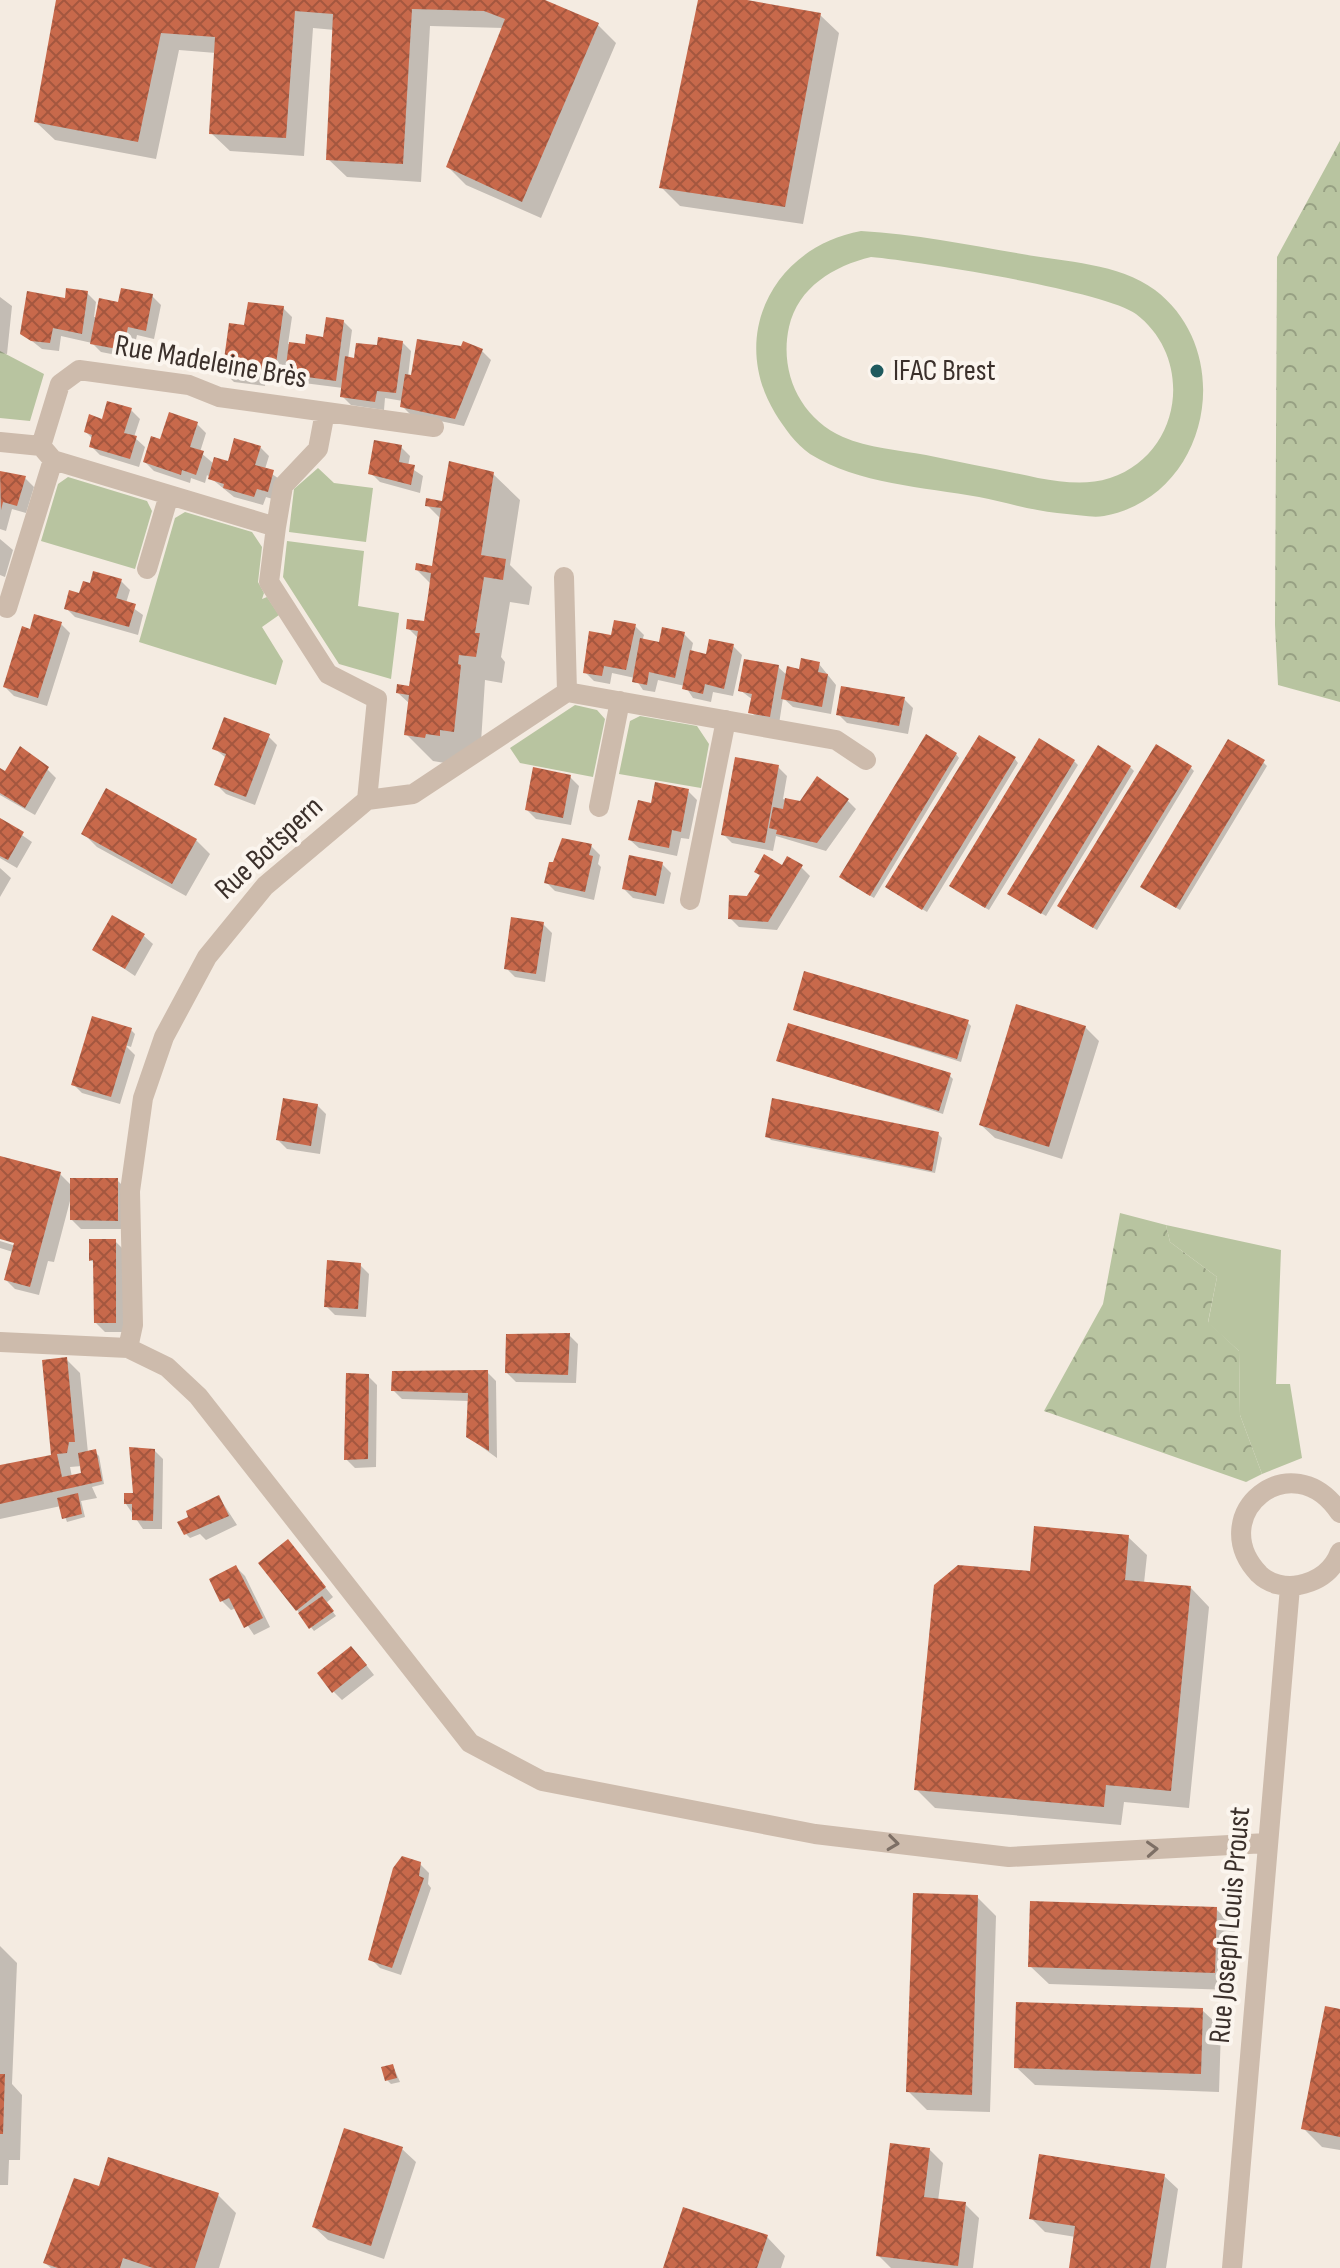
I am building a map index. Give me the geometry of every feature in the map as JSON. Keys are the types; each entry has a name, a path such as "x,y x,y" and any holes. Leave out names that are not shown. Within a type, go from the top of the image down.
{"street":[{"name":"Rue Madeleine Brès","path":"7,608 47,453 60,384 79,370 189,385 219,397 434,427"},
{"name":"Rue Madeleine Brès","path":"325,412 318,449 283,486 269,582 328,674 377,699 367,800"},
{"path":"0,442 47,453 169,495 276,527"},
{"path":"147,569 169,495"},
{"path":"564,577 567,692 836,740 866,760"},
{"name":"Rue Botspern","path":"128,1348 133,1325 133,1156 143,1098 164,1037 184,996 234,920 265,886 367,800 413,794 567,692"},
{"path":"599,807 620,701"},
{"path":"690,900 726,720"},
{"path":"0,1342 128,1348 167,1367 198,1396 470,1743 542,1781 815,1834 1009,1857 1267,1843"},
{"path":"1340,1513 1329,1497 1310,1485 1288,1482 1263,1490 1246,1510 1240,1535 1246,1561 1265,1579 1290,1587 1315,1582 1335,1565 1340,1552"},
{"name":"Rue Joseph Louis Proust","path":"1232,2268 1290,1587"}],"green space":[{"path":"1340,141 1340,702 1278,685 1275,625 1277,257"},
{"path":"861,231 922,237 1091,265 1140,281 1155,290 1181,317 1197,349 1203,384 1200,420 1188,453 1168,482 1140,503 1095,517 892,483 849,472 810,454 775,413 762,383 756,354 759,325 768,299 783,275 804,255 830,240","holes":["871,257 1051,287 1118,305 1136,314 1155,333 1167,355 1173,379 1172,404 1165,427 1153,449 1134,466 1110,478 1074,482 1038,478 873,446 828,429 804,406 790,377 787,344 794,313 809,290 844,266"]},
{"path":"0,351 44,374 30,421 0,418"},
{"path":"318,468 334,483 373,488 366,542 289,532 294,489"},
{"path":"68,477 147,501 152,511 135,569 41,541 58,484"},
{"path":"185,512 252,532 262,547 258,582 264,593 262,599 267,597 279,615 262,627 283,661 276,685 139,642 175,518"},
{"path":"287,541 364,551 358,606 399,613 391,679 339,664 283,577"},
{"path":"575,705 597,710 605,719 593,777 520,763 510,748"},
{"path":"640,716 697,726 709,744 701,788 619,774 630,721"},
{"path":"1120,1213 1166,1225 1170,1242 1217,1277 1208,1322 1239,1351 1240,1415 1262,1474 1246,1482 1044,1411 1103,1304"},
{"path":"1166,1225 1281,1250 1276,1384 1290,1384 1302,1458 1262,1474 1240,1415 1239,1351 1208,1323 1217,1277 1170,1242"}],"building":[{"path":"56,0 545,0 599,23 522,202 446,167 505,19 484,11 412,9 403,164 326,160 333,14 295,11 286,138 209,134 215,37 161,33 138,142 34,122"},
{"path":"698,0 747,0 821,13 785,207 659,188"},
{"path":"66,288 88,291 82,334 53,328 50,343 31,341 20,334 27,291 65,298"},
{"path":"121,288 153,294 146,331 128,327 123,350 90,344 99,298 118,302"},
{"path":"248,302 284,306 275,371 257,369 256,378 222,374 229,323 244,325"},
{"path":"326,317 344,320 336,381 285,374 289,342 305,344 306,334 323,337"},
{"path":"378,337 403,341 396,393 377,391 375,402 340,397 345,356 354,358 356,343 377,345"},
{"path":"417,339 461,346 463,341 483,349 455,419 400,407 405,374 411,375"},
{"path":"107,401 132,408 124,433 137,436 130,459 89,447 92,435 84,432 89,414 102,419"},
{"path":"169,412 198,422 190,447 204,451 196,475 182,470 181,475 143,462 151,436 160,439"},
{"path":"234,438 261,446 255,465 274,470 268,492 257,489 254,497 223,488 224,484 208,479 214,457 228,461"},
{"path":"374,440 402,445 399,462 415,465 411,485 368,474"},
{"path":"449,461 494,472 481,555 506,559 503,580 484,577 475,633 480,633 476,657 459,655 458,664 461,665 454,732 440,730 440,736 426,734 425,738 404,735 409,695 396,693 397,684 409,686 418,631 406,629 407,619 424,621 428,596 431,573 415,570 416,563 432,566 441,508 425,506 426,498 442,501"},
{"path":"0,471 26,476 17,506 3,502 1,510"},
{"path":"93,571 122,579 116,598 136,604 129,627 64,609 69,590 79,593 83,581 90,583"},
{"path":"34,614 62,622 38,698 3,687 22,626 30,629"},
{"path":"614,620 636,624 626,670 604,666 602,676 583,673 589,631 611,635"},
{"path":"662,627 685,632 675,678 649,672 647,685 632,682 640,638 659,642"},
{"path":"709,639 734,644 724,689 705,684 703,694 682,689 690,650 706,654"},
{"path":"801,658 820,662 818,672 828,674 822,707 781,699 787,666 799,669"},
{"path":"744,659 779,665 770,717 748,713 752,694 738,691"},
{"path":"841,686 905,697 899,726 836,715"},
{"path":"224,717 270,734 246,797 214,785 226,754 212,749"},
{"path":"926,734 957,753 870,896 839,877"},
{"path":"979,735 1016,757 922,910 885,887"},
{"path":"1039,738 1075,760 985,908 949,886"},
{"path":"1228,739 1265,760 1176,908 1140,887"},
{"path":"1156,744 1192,766 1093,928 1057,906"},
{"path":"1098,745 1131,766 1041,914 1007,894"},
{"path":"20,746 49,767 25,808 0,793 0,768 5,771"},
{"path":"735,757 779,765 765,843 721,835"},
{"path":"533,767 571,775 563,818 525,810"},
{"path":"817,776 849,799 817,843 776,834 777,830 769,828 773,807 783,809 785,798 800,801"},
{"path":"655,782 689,789 681,832 672,830 669,848 628,840 638,800 651,803"},
{"path":"106,788 197,839 172,884 81,834"},
{"path":"0,818 24,832 8,860 0,856"},
{"path":"562,838 592,844 589,855 593,856 585,892 544,883 549,862 553,862"},
{"path":"764,854 782,865 787,856 803,865 768,922 728,919 729,895 747,896 760,875 754,872"},
{"path":"629,855 663,862 656,896 622,889"},
{"path":"112,915 145,934 125,969 92,950"},
{"path":"511,917 544,922 536,974 504,969"},
{"path":"804,971 969,1020 957,1059 793,1010"},
{"path":"1016,1004 1086,1026 1049,1147 979,1125"},
{"path":"92,1016 132,1028 111,1097 71,1085"},
{"path":"788,1023 951,1073 939,1111 776,1061"},
{"path":"283,1098 318,1104 311,1146 276,1140"},
{"path":"772,1098 939,1132 932,1171 765,1137"},
{"path":"0,1156 61,1172 30,1287 4,1280 14,1243 0,1239"},
{"path":"70,1178 118,1178 118,1221 70,1220"},
{"path":"89,1239 116,1239 116,1323 94,1323 93,1260 89,1261"},
{"path":"327,1260 361,1263 358,1309 324,1307"},
{"path":"570,1333 568,1375 505,1373 506,1334"},
{"path":"67,1357 75,1442 69,1442 67,1453 57,1454 62,1477 81,1473 78,1453 96,1449 102,1481 0,1504 0,1465 51,1455 42,1360"},
{"path":"488,1370 489,1451 466,1437 468,1393 391,1391 392,1371"},
{"path":"346,1373 369,1374 368,1459 344,1460"},
{"path":"129,1447 155,1449 153,1521 132,1520 132,1504 124,1504 124,1493 133,1493"},
{"path":"78,1493 82,1514 62,1519 57,1498"},
{"path":"219,1495 229,1516 184,1535 177,1522 188,1517 186,1511"},
{"path":"1034,1526 1129,1535 1125,1580 1191,1586 1171,1791 1106,1785 1104,1807 914,1790 934,1585 958,1565 1030,1571"},
{"path":"288,1539 326,1587 296,1611 258,1563"},
{"path":"236,1565 263,1618 244,1628 229,1598 220,1602 209,1579"},
{"path":"322,1596 334,1611 309,1629 298,1613"},
{"path":"351,1646 367,1665 332,1693 317,1673"},
{"path":"402,1856 421,1862 419,1876 424,1878 392,1968 368,1960 393,1868"},
{"path":"913,1893 978,1895 972,2095 906,2092"},
{"path":"1030,1901 1217,1907 1215,1973 1028,1967"},
{"path":"1016,2002 1203,2008 1201,2074 1014,2068"},
{"path":"1325,2006 1340,2009 1340,2137 1301,2129"},
{"path":"393,2064 397,2078 385,2081 381,2067"},
{"path":"0,2074 5,2074 3,2134 0,2134"},
{"path":"344,2128 403,2147 371,2246 312,2227"},
{"path":"890,2143 930,2148 924,2197 966,2202 958,2266 876,2256"},
{"path":"1039,2154 1165,2174 1150,2268 1069,2268 1075,2226 1029,2219"},
{"path":"108,2157 219,2193 195,2268 153,2268 123,2258 120,2268 58,2268 43,2263 74,2178 99,2186"},
{"path":"683,2207 768,2235 757,2268 663,2268"}],"place":[{"name":"IFAC Brest","path":"877,371"}]}
